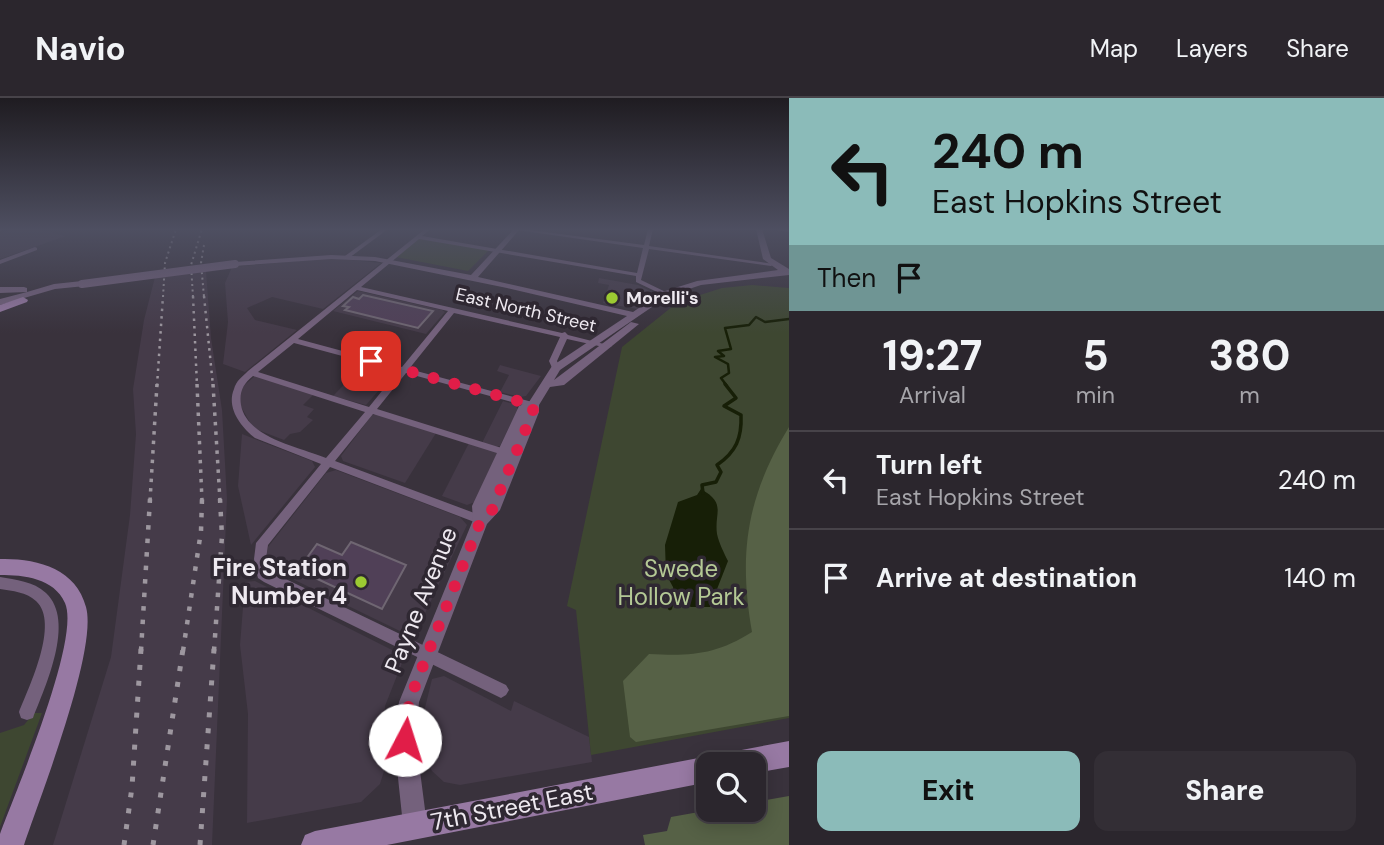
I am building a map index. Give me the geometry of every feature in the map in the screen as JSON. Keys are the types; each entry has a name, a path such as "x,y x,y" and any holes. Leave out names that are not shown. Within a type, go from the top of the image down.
{"main road":[{"path":"0,291 19,299"},
{"path":"0,309 19,299"},
{"path":"0,567 30,567 57,578 71,594 78,618 74,651 10,845"},
{"name":"7th Street East","path":"314,845 696,772"}],"street":[{"path":"0,291 82,284 236,264"},
{"path":"384,264 237,386 237,409 252,432 481,520"},
{"path":"409,264 640,315"},
{"path":"475,277 486,264"},
{"path":"576,264 639,275"},
{"path":"642,264 640,283 669,296"},
{"path":"771,264 788,273"},
{"name":"Payne Avenue","path":"415,825 405,727 409,702 481,520 480,506 523,409 533,405 556,368 669,296 713,285 788,273"},
{"path":"0,302 82,284"},
{"path":"19,299 54,287"},
{"name":"East North Street","path":"356,288 596,341 608,346"},
{"path":"453,310 262,542 260,559 263,574 501,690"},
{"name":"Payne Avenue","path":"548,384 560,383 608,346 640,315"},
{"name":"Payne Avenue","path":"556,368 553,360 565,334"},
{"path":"293,340 533,405"},
{"path":"251,373 504,452"},
{"name":"Payne Avenue","path":"481,520 492,510 533,412 533,405"},
{"path":"0,583 32,588 48,606 53,618 50,652 27,712"}],"shaded area":[{"path":"267,264 380,264 323,309 272,297 247,308 255,320 297,330 245,372 223,364 228,322 225,283 232,267"},
{"path":"206,271 211,338 222,410 227,499 212,845 53,845 111,657 130,515 136,434 133,389 144,320 155,277"},
{"path":"599,278 638,285 658,295 637,309 603,303 609,285 598,283"},
{"path":"358,291 445,312 426,334 333,311"},
{"path":"365,363 390,370 393,374 366,405 333,396"},
{"path":"500,365 541,376 526,396 500,392 509,375 497,371"},
{"path":"256,375 314,394 303,405 314,409 307,417 313,420 300,432 290,434 284,440 253,428 239,403 239,390"},
{"path":"503,401 514,404 518,409 500,446 482,443"},
{"path":"372,415 436,433 405,483 343,461 341,456"},
{"path":"789,427 789,716 636,742 630,737 623,681 649,654 678,655 714,650 752,632 746,576 750,525 764,477"},
{"path":"242,434 312,461 315,467 251,545 238,486"},
{"path":"469,443 498,452 475,502 467,505 442,496"},
{"path":"336,470 460,517 467,525 417,630 404,633 272,569 266,558 268,547 326,473"},
{"path":"701,489 717,504 717,534 728,561 710,607 691,607 681,602 666,574 665,545 678,502 697,495"},
{"path":"255,581 396,652 402,663 385,706 384,771 380,784 361,802 247,823 248,714 240,645 245,582"},
{"path":"444,676 511,711 514,701 589,737 592,762 460,785 444,782 432,771 421,749 422,720 432,679"},
{"path":"789,796 789,845 645,845 643,835 667,831 671,817 696,813 696,822 766,822 766,800"}],"green space":[{"path":"431,264 475,264 468,271"},
{"name":"Swede Hollow Park","path":"752,285 789,288 789,718 591,755 576,610 567,606 622,347 678,302 722,288"},
{"path":"34,713 42,713 0,827 0,733 24,725"}],"building":[{"path":"363,295 433,311 418,328 345,310 349,307 343,306 353,297 359,299"},
{"name":"Fire Station Number 4","path":"351,542 406,565 382,609 298,570 317,544 342,555"}],"waterway":[{"path":"727,386 721,378 729,373 728,364 715,357 724,356 718,351 731,349 725,328 749,325 756,317 765,322 789,319"},
{"path":"703,493 702,485 716,482 721,472 717,465 733,450 740,431 741,415 724,406 736,398 725,384"},
{"path":"670,608 676,587"}],"railway":[{"path":"163,297 165,264"},
{"path":"191,264 193,297"},
{"path":"201,264 204,297"},
{"path":"157,386 163,296"},
{"path":"193,296 197,386"},
{"path":"204,296 213,386"},
{"path":"150,501 157,384"},
{"path":"197,384 202,500"},
{"path":"213,384 220,501"},
{"path":"141,651 150,499"},
{"path":"214,651 222,536 220,499"},
{"path":"183,651 201,531 202,500"},
{"path":"124,845 132,787 141,649"},
{"path":"153,845 183,649"},
{"path":"200,845 214,649"}],"place":[{"name":"Morelli's","path":"612,298"},
{"name":"Fire Station Number 4","path":"361,582"}],"route":[{"path":"371,361 533,405 533,412 492,510 481,520 418,678 409,702 405,740"}]}
